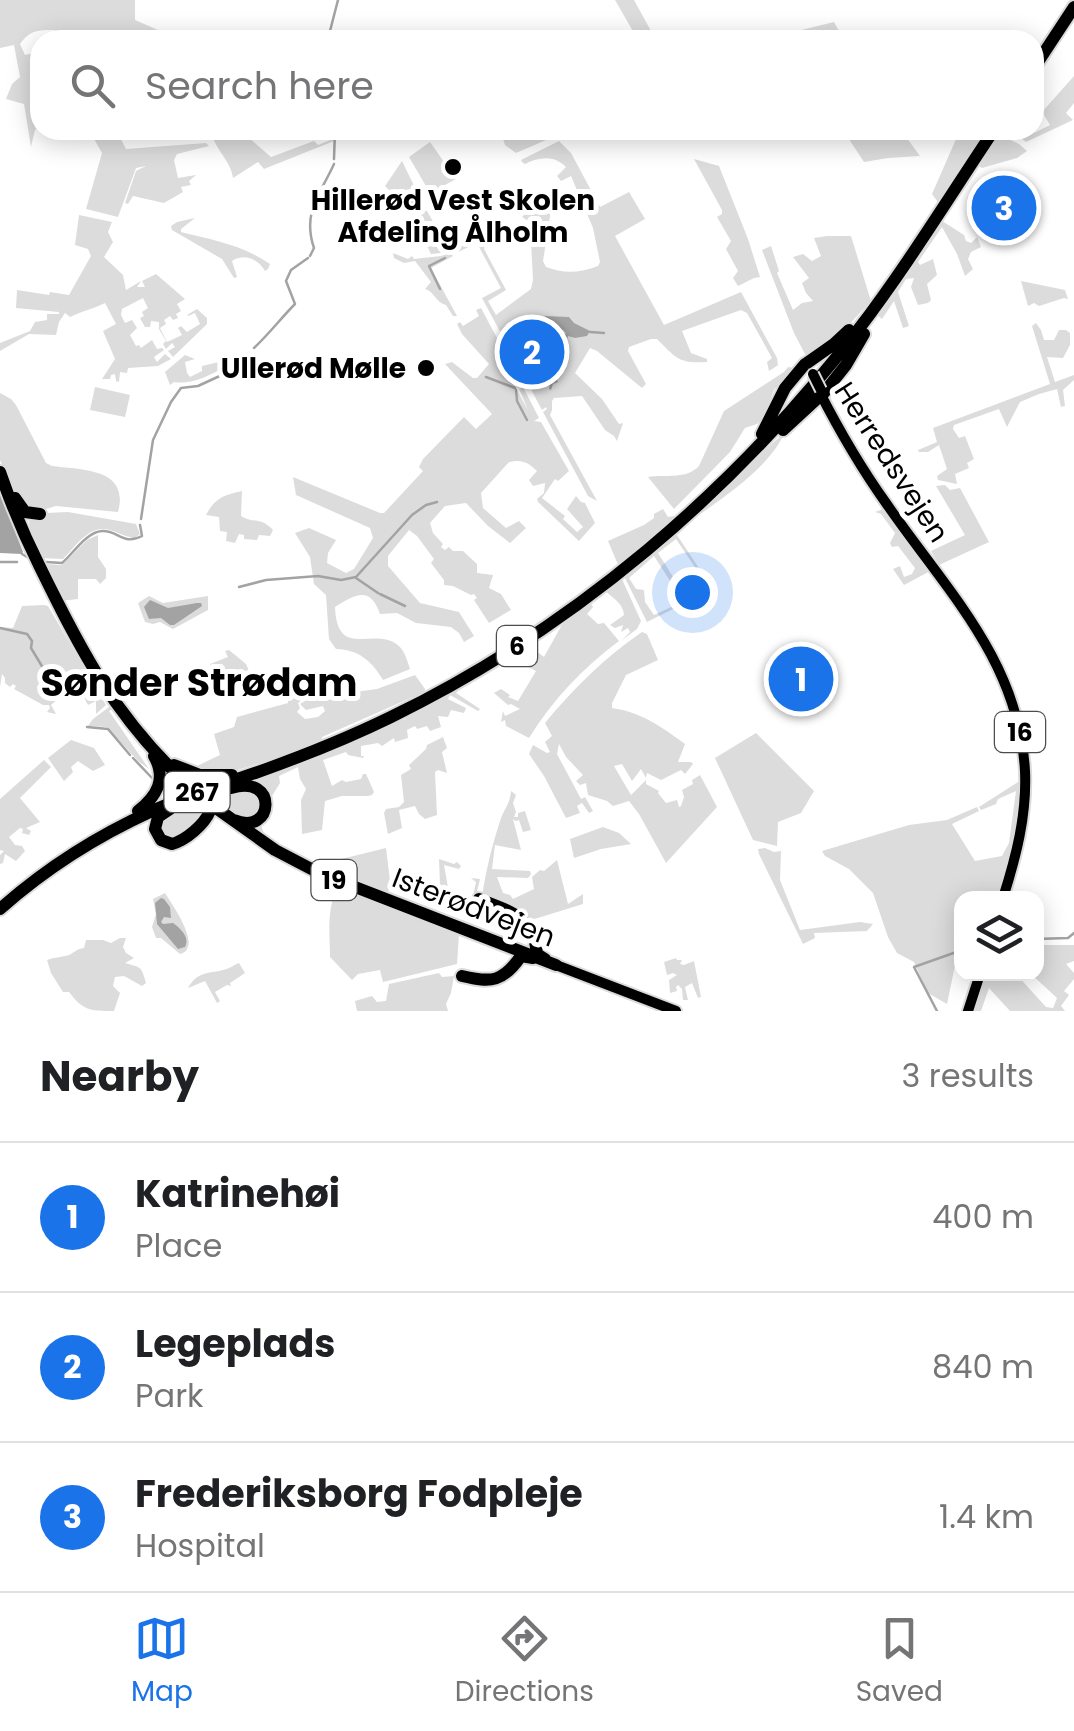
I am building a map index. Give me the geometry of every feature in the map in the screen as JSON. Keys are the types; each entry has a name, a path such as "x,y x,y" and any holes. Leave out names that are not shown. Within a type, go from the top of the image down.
{"highway":[{"path":"1044,53 1074,7"},
{"name":"6","path":"171,808 210,802 297,757 418,704 503,655 623,569 706,498 834,361 987,140"},
{"path":"706,498 758,440 785,388 846,334 918,245"},
{"path":"724,480 821,393 846,365 918,245"},
{"path":"2,474 22,510 40,514"},
{"name":"Isterødvejen","path":"2,474 74,637 132,726 189,786 254,837 298,862 342,883 553,964"},
{"path":"132,726 165,760 208,776 232,775 297,757"},
{"path":"72,854 144,806 157,792 159,765 132,726"},
{"name":"267","path":"0,909 72,854 107,833 190,795 297,757"},
{"path":"171,808 160,816 155,827 158,838 170,844 184,839 207,818 210,802"},
{"path":"107,833 171,808"},
{"path":"479,899 520,918 531,930 538,955 553,964"},
{"path":"501,944 530,952 536,945"},
{"path":"501,944 516,953 516,964"},
{"path":"462,976 496,979 507,975 524,956 553,964"}],"main road":[{"name":"Herredsvejen","path":"809,366 868,470 982,636 1012,699 1026,783 1017,850 1005,891"},
{"name":"Isterødvejen","path":"553,964 676,1011"},
{"path":"968,1011 978,981"}],"shaded area":[{"path":"0,0 135,0 135,20 158,30 30,30 20,44 25,55 30,54 31,147 24,104 6,99 20,77 14,45 0,48"},
{"path":"615,0 634,0 650,30 632,30"},
{"path":"834,22 838,30 801,30"},
{"path":"1074,76 1074,103 1066,113 1073,120 1044,134 1044,128 1050,125 1044,110"},
{"path":"95,140 121,140 126,149 206,143 209,146 177,154 174,160 178,178 196,175 189,181 191,185 181,187 183,192 164,203 133,196 125,203 136,171 146,166 136,168 118,217 86,209 102,153"},
{"path":"214,140 251,140 271,157 314,141 318,145 334,141 264,169 258,162 233,178"},
{"path":"503,140 546,140 516,153"},
{"path":"850,140 908,140 920,156 888,158 864,162"},
{"path":"956,140 982,140 940,205 932,194"},
{"path":"990,140 1010,140 1027,151 1017,158 982,168 975,164"},
{"path":"559,141 571,153 600,207 629,192 645,219 615,236 664,325 741,292 778,365 769,371 767,362 772,358 747,313 741,310 682,331 691,353 707,362 679,358 657,339 629,347 646,384 642,388 590,348 575,373 602,399 619,424 623,423 617,441 582,396 554,398 550,415 597,501 588,496 543,412 546,407 542,410 482,298 501,288 477,243 458,252 456,249 469,242 472,233 479,229 486,240 484,249 506,290 488,301 496,315 531,289 530,222 522,217 531,208 533,213 551,210 543,261 546,267 572,272 598,266 593,228 571,176 561,181 557,176 566,167 551,159 525,164 521,160"},
{"path":"430,142 456,179 430,193 409,157"},
{"path":"694,159 719,166 760,277 738,286 733,278 738,271 726,249 731,241 717,217 722,210"},
{"path":"402,161 422,202 411,212 385,186"},
{"path":"424,210 448,248 440,253 431,254 415,222 419,219 416,214"},
{"path":"79,215 112,222 108,232 113,242 104,257 123,275 126,290 141,281 137,287 145,287 142,281 156,274 185,299 177,304 181,311 176,314 178,318 173,320 170,316 160,328 167,342 182,335 178,328 181,326 187,332 200,324 195,313 187,315 197,309 207,318 207,324 173,357 168,351 175,347 172,343 166,349 166,341 159,329 159,322 151,321 150,327 145,327 140,318 148,308 143,298 122,309 125,323 132,320 137,328 130,335 136,346 141,348 152,340 157,349 164,350 154,357 157,362 165,354 171,359 158,366 128,368 127,373 120,372 119,382 115,374 102,379 115,359 103,331 116,324 105,303 70,317 65,313 56,335 29,334 0,351 0,343 30,331 35,322 47,320 47,314 59,314 16,308 17,290 69,295 91,256 88,249 75,245"},
{"path":"195,218 181,232 249,252 270,264 268,269 265,271 250,258 237,259 232,261 237,277 234,278 222,259 172,230 177,222"},
{"path":"939,219 964,235 966,241 971,243 977,237 981,247 971,252 968,259 973,269 965,276 942,227 918,262 920,265 933,259 937,275 927,284 931,300 918,305 911,287 914,278 906,279 898,292 909,326 903,328 894,301 882,319 876,314"},
{"path":"851,236 871,301 843,331 807,358 762,250 771,246 777,273 793,310 813,301 802,283 809,278 793,257 803,254 812,261 821,256 814,238"},
{"path":"393,253 414,259 451,253 453,256 431,268 457,316 425,289 431,282 415,261 404,263 394,258"},
{"path":"1021,281 1065,290 1068,299 1028,306"},
{"path":"481,308 522,385 518,388 500,360 528,410 519,389 523,387 539,418 534,421 541,422 569,471 558,481 555,479 542,498 565,516 563,519 577,532 583,527 567,509 576,496 585,503 595,523 579,541 538,502 545,483 533,486 529,480 537,471 521,461 509,462 481,493 483,508 506,528 519,521 526,528 510,543 466,503 445,506 430,523 443,544 441,547 463,551 477,564 477,573 493,575 489,588 501,594 511,610 489,623 474,594 444,585 431,563 434,559 409,530 388,556 388,566 420,603 459,612 474,636 464,642 451,627 416,623 397,613 380,614 367,596 349,599 335,607 337,624 343,633 350,638 390,641 400,647 406,658 410,669 383,680 364,657 336,649 329,639 326,595 314,584 310,557 295,533 309,528 336,540 327,563 346,573 354,569 373,538 370,528 296,495 293,477 384,513 423,471 419,467 423,459 464,417 476,429 492,414 445,364 452,362 477,378 489,364 457,324 463,326 479,316 476,310"},
{"path":"545,316 569,317 590,331 587,336 568,336 568,350 556,359 557,367 552,369 558,382 551,390 550,383 555,380 549,367 564,349 566,333 546,325"},
{"path":"1036,323 1044,340 1054,340 1059,330 1070,333 1070,345 1063,358 1047,357 1055,382 1074,375 1063,390 1065,406 1061,407 1057,389 1020,402 1007,427 999,409 954,425 959,438 965,436 974,459 967,463 969,468 955,474 957,484 938,480 937,476 947,469 939,445 928,452 918,450 937,442 933,428 1050,384 1032,326"},
{"path":"185,355 195,359 185,362 190,377 202,371 202,366 219,362 224,367 200,379 170,385 165,372"},
{"path":"788,367 794,368 774,390 763,418 745,428 730,452 674,509 648,477 682,475 694,470 724,411"},
{"path":"95,387 130,395 125,417 90,410"},
{"path":"0,393 16,405 46,463 110,479 120,498 118,512 56,506 27,510 17,499 0,460"},
{"path":"785,432 752,475 675,532 712,588 693,599 705,586 702,581 692,585 699,573 676,539 658,553 680,588 676,590 654,556 629,578 636,589 644,590 645,602 654,615 681,605 647,622 623,574"},
{"path":"945,485 950,490 960,488 989,542 939,565 931,551 965,535 936,486"},
{"path":"242,491 241,516 268,526 273,530 270,536 259,535 257,540 244,539 239,534 235,543 226,541 227,532 220,531 219,517 206,515 221,498"},
{"path":"0,493 23,552 22,554 0,553"},
{"path":"886,508 932,570 904,585 893,569 900,566 904,577 915,568 898,546 892,547 895,533 875,512"},
{"path":"663,509 668,517 680,515 619,567 608,541 644,525"},
{"path":"68,512 136,524 140,534 135,538 107,529 97,530 63,559 40,558 29,521 46,513"},
{"path":"98,535 98,557 106,569 106,578 100,584 96,579 78,579 78,599 60,601 46,564 62,565 87,540"},
{"path":"621,577 641,621 637,629 622,640 630,632 628,628 621,632 623,625 610,625 624,615 623,611 605,591"},
{"path":"149,596 163,603 208,596 208,610 173,629 160,622 145,622 138,603"},
{"path":"150,600 168,608 197,603 202,606 170,625 161,618 149,619 144,607"},
{"path":"589,601 593,607 587,614 598,624 604,623 619,641 569,685 529,738 506,726 505,720 501,722 503,711 505,716 520,709 494,693 501,689 518,701 536,671 514,660 506,661 456,693 478,711 450,695 448,699 466,708 464,713 451,710 448,717 438,716 441,727 430,731 427,726 415,726 407,730 408,738 395,742 394,738 382,746 361,746 363,758 346,752 323,760 332,786 342,780 361,779 366,774 374,792 325,801 322,830 302,834 301,800 306,789 298,767 279,776 269,818 261,825 267,843 245,826 268,811 246,782 344,746 398,717 400,721 406,719 405,714 534,642 531,647 544,657 564,621"},
{"path":"44,605 106,705 96,714 96,701 88,705 82,694 74,700 65,686 57,691 60,697 51,705 56,714 47,712 49,705 14,689 13,684 10,687 2,674 0,687 0,627 13,628 22,606"},
{"path":"642,632 647,634 658,660 626,675 612,708 642,717 668,732 685,744 678,762 693,764 685,774 681,770 661,780 647,773 646,778 641,769 632,781 622,764 614,766 631,795 646,780 666,803 677,800 679,807 684,797 682,790 700,775 717,807 666,863 629,801 613,806 588,795 586,783 580,785 576,781 583,775 559,744 557,754 581,799 585,797 593,811 589,813 582,803 577,806 580,813 566,818 529,754 533,745 550,752 545,742 552,736 545,723 590,674"},
{"path":"229,650 249,671 244,676 217,682 210,664 228,657 225,651"},
{"path":"415,675 425,689 424,694 322,737 321,743 313,747 234,771 198,771 175,761 174,757 197,766 220,755 214,734 234,727 237,717 288,703 288,694 305,698 298,703 297,712 305,719 325,711 323,706 306,710 300,704 310,698 377,689"},
{"path":"113,704 116,708 109,711 149,769 107,727 88,726"},
{"path":"756,733 814,791 801,813 778,822 777,846 753,840 715,758"},
{"path":"443,737 447,773 435,772 437,815 425,819 415,806 399,810 402,828 388,834 386,809 404,802 401,775 411,769 409,765 427,745"},
{"path":"71,740 94,748 105,765 93,771 78,761 64,781 48,758"},
{"path":"44,760 51,767 20,798 40,822 26,828 31,831 29,835 20,828 9,837 25,851 16,861 5,854 0,864 4,851 0,850 0,799"},
{"path":"1022,782 1020,816 1002,891 954,891 954,970 947,1004 928,993 914,962 897,953 873,893 849,869 822,851 909,825 947,820 977,807 979,811 952,824 975,861 1002,856 1009,843 1016,791 998,799 996,804 981,810 979,807"},
{"path":"242,788 261,796 256,818 236,817 213,798"},
{"path":"511,791 516,795 514,817 525,811 531,830 523,832 519,820 513,819 521,850 495,845 492,869 531,874 528,878 497,877 503,893 513,899 534,889 532,877 557,860 568,904 583,894 583,904 528,921 482,896 494,839"},
{"path":"200,800 208,811 176,842 158,834 161,816"},
{"path":"603,827 619,833 631,844 574,858 570,839"},
{"path":"386,848 391,889 387,892 317,865"},
{"path":"758,849 781,851 780,880 800,930 860,922 873,924 867,931 814,933 815,938 803,944 759,854"},
{"path":"439,859 461,866 459,869 444,865 451,904 470,910 476,882 471,878 480,879 471,918 396,891 394,874 416,874 440,885"},
{"path":"338,888 459,934 457,964 383,982 380,970 358,974 352,980 330,957 330,913"},
{"path":"165,893 188,937 187,950 180,954 156,938 152,927 156,914 153,899"},
{"path":"161,898 170,907 171,918 164,917 161,922 173,923 182,931 185,947 178,949 157,924 155,903"},
{"path":"126,938 123,947 134,958 125,963 140,968 146,983 142,986 124,976 115,977 113,986 120,993 114,1011 88,1009 69,992 63,992 47,960 84,948 86,940 111,943"},
{"path":"1044,945 1074,945 1074,961 1066,964 1074,979 1064,991 1069,995 1061,1006 1065,1011 1010,1011 989,988 981,1011 971,1011 980,981 1022,981 1046,1007 1053,1008 1057,998 1039,981 1044,981"},
{"path":"676,958 684,965 694,961 701,997 698,998 692,983 685,987 688,1000 683,1000 678,985 677,991 670,993 669,980 677,975 667,975 664,962"},
{"path":"239,963 245,973 231,986 215,992 220,1001 217,1003 205,981 188,988 199,976"},
{"path":"439,973 442,977 454,976 446,1004 448,1011 357,1011 355,1001 372,996 377,1002 386,1001 389,984"}],"waterway":[{"path":"330,30 338,0"},
{"path":"334,159 335,140"},
{"path":"310,256 314,248 311,214 334,164"},
{"path":"254,348 295,304 286,281 291,270 308,258"},
{"path":"440,289 429,266 445,258"},
{"path":"590,332 604,333"},
{"path":"141,519 153,440 171,402 181,388 198,386 224,374 249,353"},
{"path":"486,377 515,388"},
{"path":"516,390 527,420"},
{"path":"239,587 266,580 356,577 412,515 437,502"},
{"path":"46,562 62,563 96,532 108,531 135,539 142,536 140,525"},
{"path":"22,554 32,560"},
{"path":"0,562 17,562"},
{"path":"356,578 378,593"},
{"path":"380,594 405,606"},
{"path":"0,628 27,634 31,648 60,696"},
{"path":"87,727 108,729 130,755"},
{"path":"133,758 152,778"},
{"path":"1044,939 1068,938 1074,933"},
{"path":"937,1011 914,967 954,953"}],"place":[{"name":"Hillerød Vest Skolen Afdeling Ålholm","path":"453,167"},
{"name":"Frederiksborg Fodpleje","path":"1004,208"},
{"name":"Legeplads","path":"532,352"},
{"name":"Ullerød Mølle","path":"426,368"},
{"name":"Katrinehøi","path":"801,679"}],"district":[{"name":"Sønder Strødam","path":"199,683"}]}
